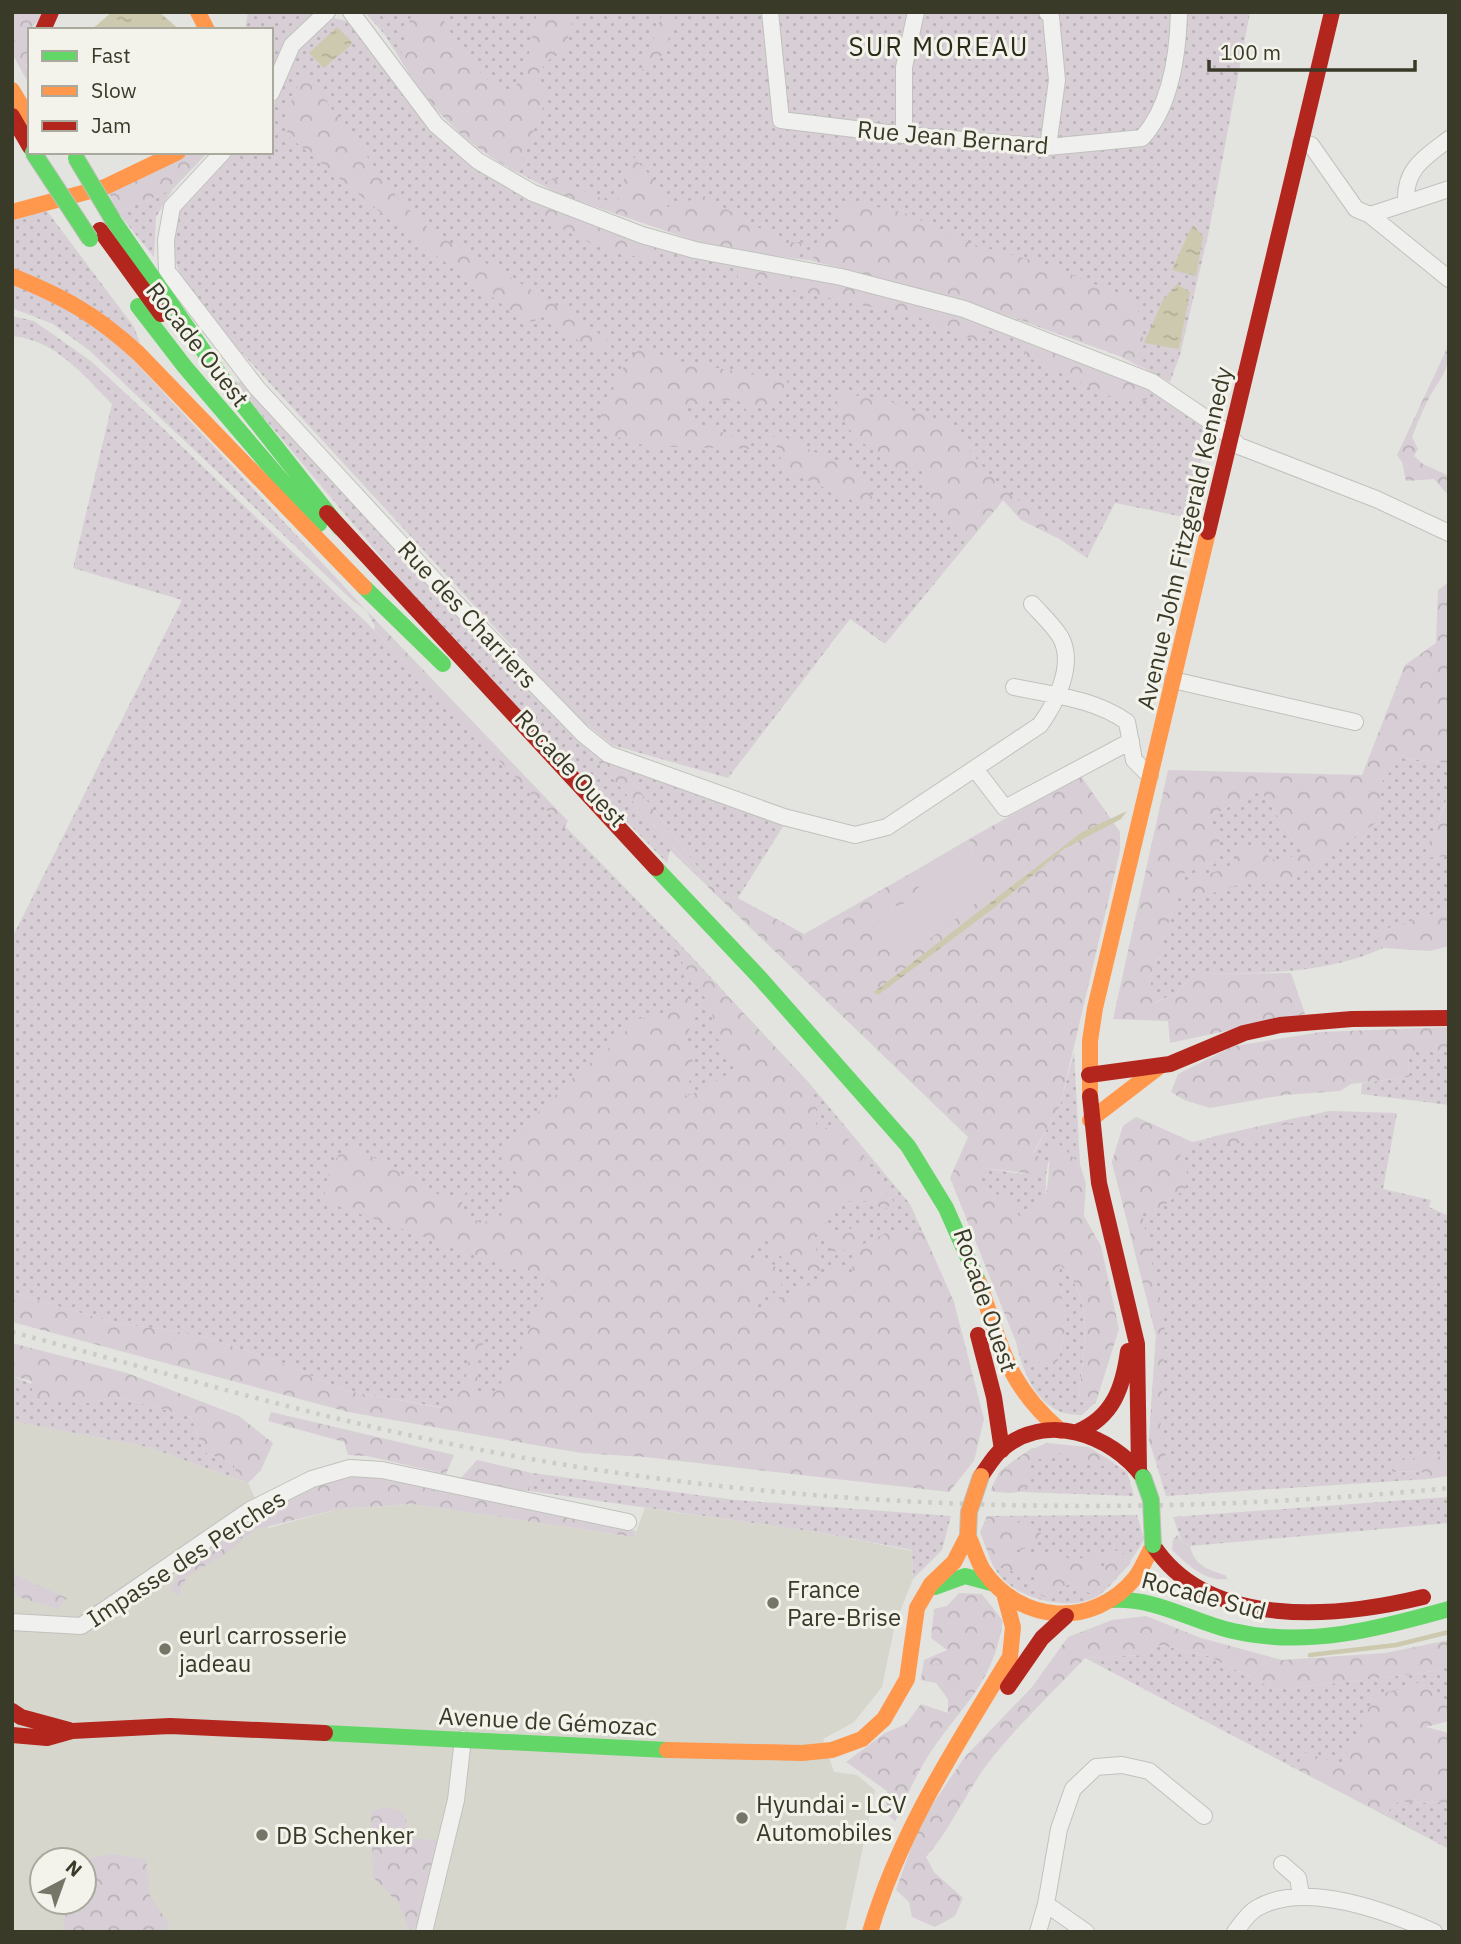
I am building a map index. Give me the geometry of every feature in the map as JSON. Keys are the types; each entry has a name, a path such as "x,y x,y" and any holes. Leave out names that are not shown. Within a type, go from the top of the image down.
{"main road":[{"path":"44,28 51,12"},
{"path":"198,12 206,28"},
{"name":"Avenue John Fitzgerald Kennedy","path":"1141,1474 1137,1344 1099,1184 1090,1120 1090,1041 1095,1008 1332,12"},
{"path":"12,90 28,117"},
{"path":"12,116 28,144"},
{"name":"Rocade Ouest","path":"35,154 101,229 340,528 837,1062 930,1176 959,1232 977,1275 1008,1373 1031,1407 1069,1432"},
{"name":"Rocade Ouest","path":"12,276 70,300 104,322 138,353 318,543 448,669 185,367 101,229 50,154"},
{"path":"74,154 101,229"},
{"path":"12,198 113,169 147,154"},
{"path":"12,212 105,187 174,154"},
{"name":"Rocade Ouest","path":"601,833 721,961"},
{"path":"749,991 831,1081 886,1147"},
{"path":"1090,1120 1159,1067 1215,1043 1257,1029 1351,1020 1449,1018"},
{"path":"1090,1041 1099,1045 1119,1068"},
{"path":"1089,1083 1119,1068 1159,1067"},
{"path":"1089,1083 1121,1094"},
{"name":"Rocade Ouest","path":"901,1167 949,1249 968,1303 994,1397 1002,1450"},
{"name":"Avenue John Fitzgerald Kennedy","path":"1069,1432 1096,1425 1106,1416 1121,1390 1128,1354 1126,1289"},
{"path":"1069,1432 1091,1435 1114,1446 1141,1474 1152,1500 1153,1545 1147,1563 1131,1585 1111,1600 1087,1611 1066,1616 1035,1613 1005,1597 991,1583 976,1558 968,1535 969,1512 981,1476 1002,1450 1025,1437 1069,1432"},
{"path":"922,1598 954,1562 968,1535"},
{"name":"Rocade Sud","path":"1153,1545 1158,1557 1188,1583 1237,1602 1272,1609 1298,1612 1358,1611 1436,1594"},
{"path":"922,1598 937,1586 956,1578 975,1577 991,1583"},
{"path":"870,1932 906,1833 1010,1657 1014,1626 1005,1597"},
{"name":"Avenue de Gémozac","path":"12,1735 47,1738 72,1731 170,1726 682,1751 802,1753 832,1750 862,1739 884,1719 897,1700 907,1679 914,1618 922,1598"},
{"name":"Rocade Sud","path":"1111,1600 1143,1599 1232,1630 1305,1640 1360,1634 1449,1609"},
{"path":"952,1752 1020,1671 1042,1638 1066,1616"},
{"name":"Avenue de Gémozac","path":"12,1711 21,1717 72,1731"}],"street":[{"path":"273,88 292,45 327,12"},
{"path":"351,12 436,125 478,161 533,193 642,235 695,250 841,277 964,309 1152,382 1239,446 1376,499 1449,533"},
{"name":"Rue Jean Bernard","path":"770,12 781,120 904,135 1048,147 1142,138 1149,130 1171,80 1178,44 1179,12"},
{"path":"904,135 904,67 916,12"},
{"path":"1047,12 1051,17 1057,80 1048,147"},
{"path":"1406,203 1405,186 1410,174 1423,159 1449,139"},
{"path":"1301,142 1311,145 1356,209 1370,215 1449,279"},
{"name":"Rue des Charriers","path":"221,154 172,207 166,240 167,271 257,388 583,734 608,754 784,817 855,835 887,827 1040,725 1059,696"},
{"path":"1370,215 1449,189"},
{"path":"1032,604 1062,639 1065,657 1059,696"},
{"path":"1173,680 1355,722"},
{"path":"1014,687 1112,711 1128,722 1134,760 1150,776"},
{"path":"975,769 1005,808 1132,741"},
{"name":"Impasse des Perches","path":"12,1627 20,1622 81,1626 250,1510 312,1479 350,1468 382,1470 628,1522"},
{"path":"424,1932 456,1800 463,1739"},
{"path":"1038,1932 1046,1904 1059,1829 1073,1789 1096,1768 1122,1765 1149,1771 1204,1816"},
{"path":"1282,1864 1298,1878 1301,1895"},
{"path":"1235,1932 1254,1909 1285,1896 1301,1895 1315,1895 1411,1922 1434,1932"},
{"path":"1046,1904 1086,1932"}],"shaded area":[{"path":"12,1421 148,1447 248,1483 269,1528 339,1509 412,1504 634,1537 645,1508 817,1532 912,1551 913,1579 895,1624 882,1687 854,1722 823,1739 834,1772 857,1775 875,1790 845,1932 12,1932"}],"green space":[{"path":"12,12 46,12 32,28 28,28 26,79 12,53"},
{"path":"248,12 317,12 273,78 273,28 245,28"},
{"path":"365,12 1250,12 1209,231 1180,355 1170,382 1125,358 994,311 907,284 813,261 710,246 559,194 513,170 463,136 426,100 385,35"},
{"path":"412,12 439,12 460,47 479,71 509,95 525,73 537,12 565,12 572,26 563,52 547,61 538,74 547,98 517,172 481,150 450,124 424,94 400,59"},
{"path":"663,12 691,12 676,15 662,55 642,71"},
{"path":"334,18 351,22 444,137 552,205 970,315 1155,387 1212,425 1184,517 1115,503 1087,558 1003,500 885,644 850,619 728,778 612,745 577,717 241,352 194,297 182,277 174,257 172,235 178,213 197,185 230,154 273,154 273,106 300,45"},
{"path":"303,70 400,201 431,231 544,297 607,339 604,351 579,341 543,317 532,322 514,313 407,234 288,136 285,118"},
{"path":"187,154 206,154 173,189 118,213 108,191"},
{"path":"631,154 654,180 667,207 704,196 759,228 777,233 780,243 802,242 798,259 710,246 559,194 541,184 554,178 617,205"},
{"path":"173,189 156,217 154,257 118,213"},
{"path":"533,199 650,241 658,256 626,255 590,243 541,214 529,203"},
{"path":"858,203 905,213 972,244 1049,265 1133,300 1143,320 1142,368 1092,344 1011,317 813,261 816,245 840,223 841,208"},
{"path":"44,207 134,327 140,343 12,267 12,217"},
{"path":"738,268 831,281 892,295 983,320 985,331 977,341 917,317 738,278"},
{"path":"12,283 71,309 124,350 366,610 353,601 90,351 53,324 12,308"},
{"path":"12,316 34,321 92,362 151,417 366,622 675,939 810,1084 910,1204 954,1302 740,1459 347,1391 274,1360 195,1334 116,1323 12,1293 12,938 182,600 73,568 112,404 79,370 55,351 28,339 12,336"},
{"path":"1030,337 1155,387 1146,401 1112,397 1025,356 1024,341"},
{"path":"1449,344 1446,369 1428,400 1412,437 1418,449 1414,456 1423,464 1449,476 1449,496 1434,479 1406,481 1402,462 1397,455"},
{"path":"639,349 679,361 788,381 774,403 747,411 738,400 704,401 681,409 699,425 749,441 749,449 646,446 607,434 599,419 626,362"},
{"path":"233,381 245,383 356,507 584,746 710,889 670,850 667,863 454,644"},
{"path":"835,392 889,401 948,424 1000,487 1049,521 1057,538 1021,520 1003,500 970,540 935,509 921,470 897,468 856,438 840,416"},
{"path":"783,436 859,470 873,500 862,505 775,465 784,454 767,437"},
{"path":"1449,582 1449,763 1401,758 1380,784 1380,820 1288,883 1245,883 1194,899 1177,897 1150,979 1154,1003 1177,993 1195,974 1291,973 1305,1014 1170,1043 1168,1021 1113,1019 1168,770 1362,775 1405,665 1436,643 1438,590","holes":["1261,791 1294,841 1305,851 1296,856 1274,860 1257,847 1241,848 1232,867 1182,881 1185,872 1215,864 1220,842 1208,817"]},
{"path":"366,610 568,821 564,828 374,630 375,626"},
{"path":"584,746 627,764 625,772 716,891 738,898 804,934 918,869 925,877 911,901 887,910 999,883 974,856 969,839 1081,776 1120,832 1120,851 1060,1106 1033,1153 1045,1161 1042,1175 983,1168 974,1183 994,1195 1005,1193 1021,1219 1040,1205 1045,1197 1052,1147 1058,1143 1080,1164 1086,1184 1084,1216 1101,1246 1119,1329 1096,1402 1079,1401 1084,1312 1072,1279 1060,1265 1059,1284 1067,1322 1057,1365 1037,1362 1016,1342 950,1178 968,1137 710,889"},
{"path":"1401,758 1449,763 1449,793 1424,857 1449,856 1449,909 1380,931 1383,948 1361,957 1291,971 1195,974 1177,993 1153,1003 1150,979 1185,872 1220,842 1208,817 1261,791 1294,841 1380,820 1380,784"},
{"path":"627,764 786,822 738,898 716,891 625,772"},
{"path":"1449,793 1449,856 1423,858 1446,802"},
{"path":"969,839 974,856 1000,884 899,963 874,927 887,910 911,901 925,877 918,869"},
{"path":"1449,909 1449,946 1430,951 1383,948 1379,931"},
{"path":"674,939 810,1084 816,1104 816,1127 838,1129 864,1155 873,1176 894,1202 884,1210 869,1201 842,1202 824,1220 831,1231 841,1233 863,1223 869,1232 842,1252 831,1251 825,1231 816,1229 814,1241 821,1270 808,1274 771,1250 765,1235 760,1238 749,1260 773,1264 782,1276 781,1288 764,1298 753,1315 788,1294 817,1282 830,1267 840,1269 852,1281 853,1249 888,1232 923,1232 954,1302 984,1419 974,1461 949,1492 645,1457 581,1453 348,1412 12,1322 12,1293 116,1323 195,1334 274,1360 347,1391 442,1408 464,1389 471,1346 478,1336 485,1337 478,1362 477,1389 483,1395 496,1392 523,1343 551,1280 543,1274 525,1273 324,1201 331,1170 339,1155 350,1144 448,1200 460,1191 466,1192 462,1200 463,1213 481,1223 500,1217 520,1181 514,1169 501,1171 502,1148 579,1072 606,1051 638,1019 670,1013 687,997 696,1017 685,1038 693,1058 686,1096 738,1068 714,1034 712,1009 669,942"},
{"path":"1449,1027 1449,1052 1408,1051 1409,1077 1351,1084 1340,1091 1284,1095 1210,1108 1184,1100 1171,1092 1178,1074 1234,1046 1321,1032"},
{"path":"1408,1050 1449,1052 1449,1105 1361,1094 1362,1083 1409,1077"},
{"path":"1074,1052 1080,1164 1058,1144 1048,1164 1043,1202 1021,1219 994,1195 973,1183 983,1168 1022,1174 1060,1106"},
{"path":"1329,1111 1397,1113 1383,1189 1431,1200 1429,1207 1449,1216 1449,1456 1391,1461 1393,1472 1421,1471 1428,1479 1166,1496 1149,1440 1156,1335 1112,1162 1123,1126 1136,1117 1192,1142"},
{"path":"1304,1116 1302,1121 1269,1128 1253,1141 1218,1146 1211,1137"},
{"path":"1136,1117 1192,1142 1180,1155 1189,1178 1184,1190 1154,1213 1142,1213 1165,1330 1160,1438 1170,1469 1166,1474 1160,1473 1149,1440 1156,1335 1112,1162 1123,1126"},
{"path":"1059,1264 1071,1278 1083,1311 1085,1328 1079,1401 1096,1402 1082,1415 1067,1414 1045,1402 1029,1381 1016,1342 1037,1362 1057,1365 1067,1322 1059,1284"},
{"path":"12,1343 127,1373 239,1416 273,1443 261,1470 248,1483 237,1479 234,1464 204,1452 191,1417 117,1397 82,1404 33,1396 31,1381 12,1376"},
{"path":"12,1376 82,1404 117,1397 191,1417 204,1452 234,1464 237,1479 148,1447 12,1421"},
{"path":"271,1412 454,1455 446,1474 367,1456 348,1455 344,1442 268,1421"},
{"path":"1047,1443 1088,1447 1115,1463 1086,1465 1058,1452 1028,1464 1030,1485 1021,1491 991,1491 999,1475 1013,1461"},
{"path":"1088,1447 1127,1472 1134,1496 991,1491 1000,1471 1032,1448"},
{"path":"1449,1456 1449,1476 1428,1479 1421,1471 1392,1472 1391,1460"},
{"path":"477,1460 532,1473 529,1491 501,1490 461,1478"},
{"path":"532,1473 735,1500 951,1516 942,1550 913,1579 912,1550 817,1532 529,1491"},
{"path":"382,1474 636,1531 634,1537 412,1504 339,1509 254,1530 227,1553 187,1576 178,1596 171,1589 186,1565 264,1511 297,1492 333,1479"},
{"path":"1449,1497 1449,1523 1190,1546 1182,1542 1173,1517"},
{"path":"1137,1515 1144,1539 1141,1546 1123,1571 1102,1593 1084,1602 1054,1602 1023,1593 1000,1576 991,1559 987,1516"},
{"path":"987,1516 1031,1523 1041,1533 1037,1545 1020,1550 1010,1549 1011,1553 1061,1556 1076,1562 1086,1555 1100,1557 1101,1568 1106,1566 1109,1552 1119,1550 1128,1556 1131,1563 1097,1597 1071,1584 1057,1589 1048,1598 1036,1594 1034,1577 993,1566 980,1532"},
{"path":"1178,1535 1182,1542 1190,1546 1198,1562 1228,1579 1204,1575 1184,1561 1172,1550 1173,1539"},
{"path":"12,1573 67,1598 58,1609 15,1596"},
{"path":"959,1593 982,1594 1003,1621 998,1643 984,1678 925,1761 895,1821 886,1814 887,1791 846,1762 885,1733 906,1724 921,1704 948,1713 948,1699 936,1683 921,1680 924,1660 947,1650 931,1638 934,1609 947,1606"},
{"path":"1146,1616 1201,1638 1282,1660 1385,1653 1449,1640 1449,1667 1423,1673 1276,1690 1208,1656 1160,1645 1144,1655 1085,1658 992,1758 944,1834 926,1857 934,1872 963,1898 955,1916 935,1927 912,1917 909,1902 896,1890 920,1823 964,1758 1032,1687 1068,1637 1112,1620"},
{"path":"1160,1645 1208,1656 1276,1690 1423,1673 1449,1667 1449,1708 1340,1764 1304,1753 1296,1769 1085,1658 1144,1655"},
{"path":"1427,1680 1449,1708 1449,1721 1426,1727 1449,1733 1449,1803 1398,1802 1384,1815 1296,1769 1304,1752 1341,1764 1375,1696"},
{"path":"1397,1802 1449,1803 1449,1849 1384,1815"},
{"path":"387,1807 404,1812 410,1838 437,1840 424,1920 410,1932 398,1903 373,1877 371,1811"},
{"path":"112,1854 146,1859 150,1896 169,1924 167,1932 63,1932 64,1916 98,1916 98,1857"}],"water":[{"path":"112,12 159,12 178,28 93,28"},
{"path":"337,27 352,42 324,68 309,53"},
{"path":"1195,227 1203,237 1196,276 1172,270 1191,228"},
{"path":"1177,284 1190,292 1179,349 1144,343 1163,300"},
{"path":"1127,811 1121,819 1064,849 994,908 878,995 874,992 1082,832"}],"waterway":[{"path":"1310,1655 1396,1645 1449,1632"}],"railway":[{"path":"12,1332 238,1393 409,1435 588,1468 710,1485 833,1497 956,1504 1079,1506 1203,1504 1449,1488"}],"traffic: fast":[{"path":"34,154 90,239"},
{"path":"76,158 113,220"},
{"path":"113,220 227,385 340,528"},
{"path":"138,306 185,367 319,524"},
{"path":"364,587 443,664"},
{"path":"656,868 760,978 908,1146 946,1208 979,1283"},
{"path":"1143,1477 1151,1500 1153,1545"},
{"path":"935,1587 965,1576 991,1583"},
{"path":"1110,1600 1143,1602 1233,1631 1288,1638 1342,1634 1449,1609"},
{"path":"325,1733 667,1750"}],"traffic: slow":[{"path":"198,12 206,28"},
{"path":"12,90 28,117"},
{"path":"12,212 105,187 174,154"},
{"path":"12,276 79,308 138,353 364,587"},
{"path":"1090,1096 1090,1041 1095,1008 1208,532"},
{"path":"1090,1120 1159,1067"},
{"path":"979,1283 1001,1346 1017,1380 1028,1397 1061,1431"},
{"path":"968,1535 969,1512 981,1476"},
{"path":"667,1750 802,1753 832,1750 862,1739 884,1719 907,1679 917,1608 931,1584 954,1562 968,1535"},
{"path":"968,1535 983,1570 998,1588 1016,1601 1036,1610 1057,1613 1078,1612 1099,1606 1118,1595 1138,1574 1153,1545"},
{"path":"870,1932 882,1895 913,1824 950,1756 1010,1657 1013,1627 1005,1597"}],"traffic: jam":[{"path":"44,28 51,12"},
{"path":"1208,532 1332,12"},
{"path":"12,116 28,144"},
{"path":"100,230 161,314"},
{"path":"327,513 656,868"},
{"path":"1089,1075 1170,1064 1244,1033 1280,1025 1352,1019 1449,1018"},
{"path":"1090,1096 1099,1183 1137,1344 1139,1470"},
{"path":"978,1335 994,1397 1002,1450"},
{"path":"1077,1432 1108,1410 1119,1389 1128,1351"},
{"path":"981,1476 998,1453 1019,1438 1057,1430 1096,1439 1114,1449 1143,1477"},
{"path":"1153,1545 1177,1572 1206,1592 1240,1604 1276,1611 1352,1610 1423,1597"},
{"path":"1008,1687 1042,1638 1066,1616"},
{"path":"12,1711 21,1717 69,1730"},
{"path":"12,1735 47,1738 72,1731 170,1726 325,1733"}],"place":[{"name":"France Pare-Brise","path":"773,1603"},
{"name":"eurl carrosserie jadeau","path":"165,1649"},
{"name":"Hyundai - LCV Automobiles","path":"742,1818"},
{"name":"DB Schenker","path":"262,1835"}],"district":[{"name":"SUR MOREAU","path":"939,46"}]}
